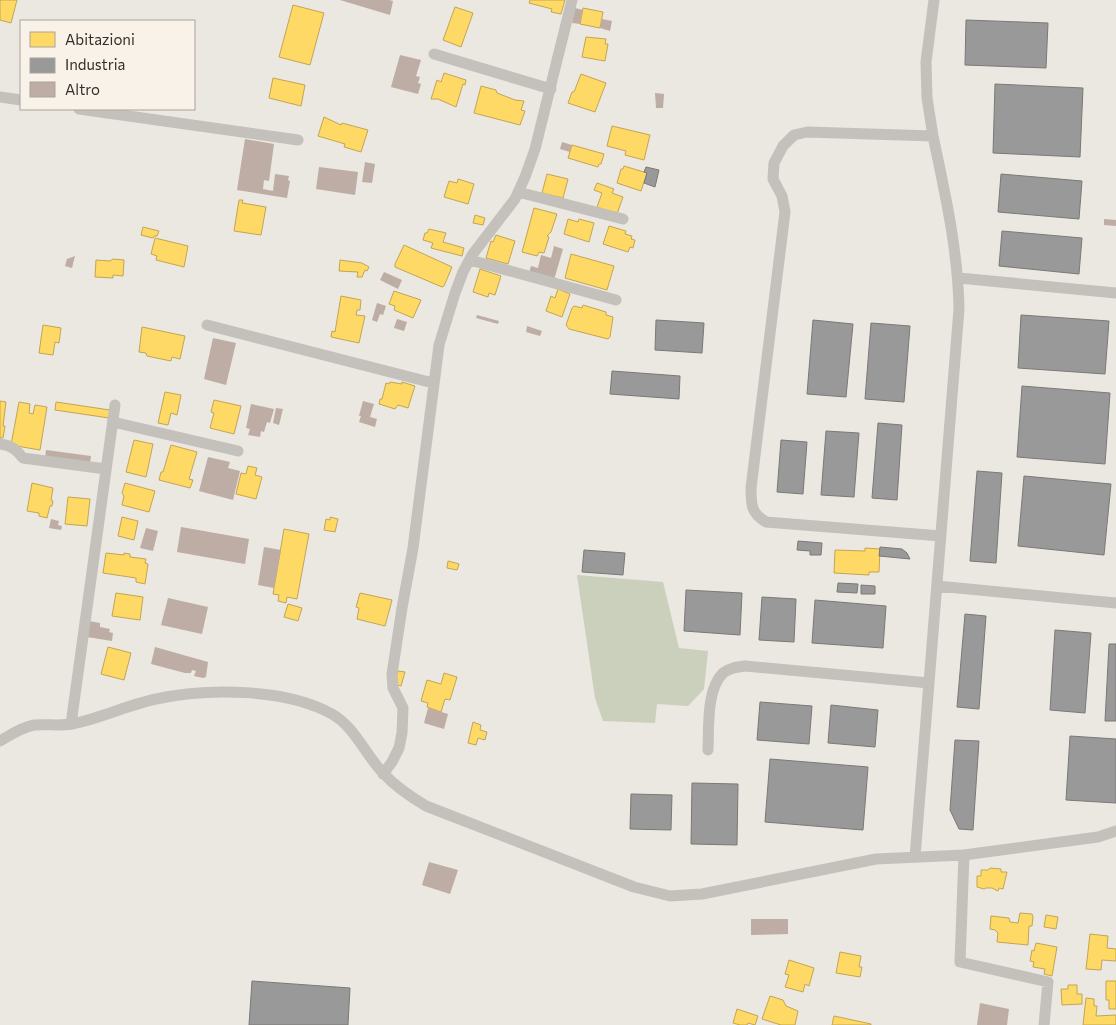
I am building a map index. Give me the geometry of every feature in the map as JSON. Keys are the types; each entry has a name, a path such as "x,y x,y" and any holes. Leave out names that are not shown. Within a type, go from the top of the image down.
{"street":[{"path":"383,774 399,748 402,734 404,708 392,688 392,674 413,548 439,345 454,292 470,260 518,192 535,149 572,0"},
{"path":"915,857 959,308 959,278 954,240 927,98 926,62 934,0"},
{"path":"434,54 551,89"},
{"path":"0,97 20,100"},
{"path":"86,110 298,140"},
{"path":"933,136 807,132 794,135 783,146 774,163 773,179 782,196 785,212 750,488 751,502 756,516 766,522 941,536"},
{"path":"518,192 622,219"},
{"path":"470,260 616,300"},
{"path":"959,278 1116,293"},
{"path":"207,325 433,383"},
{"path":"71,724 115,406"},
{"path":"113,422 238,450"},
{"path":"0,444 17,450 23,458 106,469"},
{"path":"937,586 1116,603"},
{"path":"708,750 711,698 723,674 733,668 745,666 929,682"},
{"path":"0,741 12,733 32,725 71,724 157,699 206,692 257,693 288,699 317,707 333,715 351,730 383,774 405,793 426,806 634,887 670,896 702,894 876,859 964,855 1098,837 1116,831"},
{"path":"964,855 960,962 1048,982 1044,1025"}],"green space":[{"path":"577,575 663,582 679,648 708,651 704,689 688,706 657,704 655,723 603,721 595,698"}],"building: Abitazioni":[{"path":"0,0 17,0 11,23 0,20"},
{"path":"530,0 565,0 561,14 551,12 552,9 529,3"},
{"path":"293,5 324,13 310,65 279,57"},
{"path":"455,7 473,13 461,47 443,40"},
{"path":"583,8 603,12 600,28 580,24"},
{"path":"586,37 606,39 605,44 608,44 605,61 582,57"},
{"path":"444,73 466,80 456,107 438,99 431,99 437,80 441,82"},
{"path":"581,74 606,83 595,112 568,103"},
{"path":"273,78 305,85 301,106 269,98"},
{"path":"481,86 496,90 497,93 515,100 524,101 521,110 525,111 520,125 474,113"},
{"path":"324,117 341,125 342,123 368,130 361,152 344,147 345,144 318,136"},
{"path":"612,126 650,135 644,160 625,155 626,151 607,146"},
{"path":"572,145 604,154 601,164 598,167 568,158"},
{"path":"624,166 647,173 641,191 617,183 621,169"},
{"path":"547,174 568,179 563,198 542,193"},
{"path":"458,179 474,184 468,204 444,197 449,181 457,183"},
{"path":"597,183 614,189 612,193 623,197 617,214 597,207 602,193 594,190"},
{"path":"239,200 243,200 242,203 266,207 261,235 234,231"},
{"path":"534,208 557,214 551,232 547,236 549,237 544,253 539,252 537,256 522,252"},
{"path":"475,215 485,218 483,225 473,223"},
{"path":"568,219 578,222 579,219 594,223 589,242 564,234"},
{"path":"609,226 626,231 625,234 632,236 631,239 635,240 633,248 630,247 628,252 603,244"},
{"path":"143,227 159,231 157,236 153,238 141,235"},
{"path":"429,229 446,233 443,242 464,248 462,256 431,248 433,243 423,240 425,233"},
{"path":"496,235 515,241 508,264 486,258 491,241 493,242"},
{"path":"155,238 188,246 184,267 156,260 157,256 151,254"},
{"path":"404,245 452,267 444,286 442,287 395,267"},
{"path":"571,254 614,266 607,290 565,278"},
{"path":"113,259 124,260 123,276 113,275 113,278 95,277 96,260 110,261"},
{"path":"340,260 362,263 369,267 367,271 365,270 362,277 357,277 358,272 339,271"},
{"path":"480,269 501,276 495,295 489,293 488,297 473,292"},
{"path":"558,289 570,294 562,317 546,311 551,296 555,298"},
{"path":"394,291 421,300 413,318 394,310 395,306 389,304"},
{"path":"341,296 361,300 360,310 357,310 356,315 365,316 359,343 331,337 332,331 335,332"},
{"path":"583,305 606,312 606,315 613,317 610,337 608,339 569,329 566,325 572,308 574,306 582,308"},
{"path":"43,325 61,328 59,343 55,342 53,355 39,353"},
{"path":"142,327 185,336 180,359 172,357 171,361 147,356 146,353 139,352"},
{"path":"390,382 402,384 402,382 415,386 408,408 398,405 395,409 379,404 386,383 389,384"},
{"path":"165,392 181,395 177,415 171,413 168,425 158,423"},
{"path":"214,400 241,406 234,434 210,428 214,413 211,412"},
{"path":"0,401 6,402 3,438 0,438"},
{"path":"19,402 30,404 29,413 33,414 35,405 47,407 40,450 11,445"},
{"path":"56,402 110,410 109,418 55,410"},
{"path":"134,440 153,444 146,477 126,472"},
{"path":"171,445 197,452 189,479 193,480 190,488 159,480"},
{"path":"248,466 257,468 255,475 262,477 256,499 236,494 241,473 246,474"},
{"path":"32,483 53,488 52,506 50,506 47,518 39,516 39,513 27,511"},
{"path":"125,483 155,491 149,512 122,505 124,496 122,493"},
{"path":"68,497 90,499 87,526 65,524"},
{"path":"122,517 138,521 134,540 118,536"},
{"path":"330,517 338,519 335,532 324,530 326,519 330,520"},
{"path":"284,529 309,534 297,599 287,597 286,603 278,601 279,595 273,594"},
{"path":"865,548 880,549 879,572 869,572 869,575 834,573 835,550 865,551"},
{"path":"106,553 124,555 124,553 130,554 130,557 146,559 145,563 148,564 145,584 136,582 136,578 103,573"},
{"path":"448,561 459,564 457,570 447,568"},
{"path":"116,593 143,597 140,620 112,616"},
{"path":"360,593 392,600 385,626 357,619 359,608 356,607"},
{"path":"288,604 302,608 298,621 284,617"},
{"path":"108,647 131,653 124,680 101,674"},
{"path":"398,671 405,672 401,686 394,684"},
{"path":"444,673 457,677 450,700 445,699 441,712 427,707 428,703 421,701 427,680 441,684"},
{"path":"473,722 481,725 480,730 487,732 485,740 478,738 476,745 468,743"},
{"path":"990,868 1001,869 1001,872 1007,872 1003,889 999,888 998,891 992,888 984,889 977,887 977,876 981,876 981,870 988,870"},
{"path":"1020,913 1032,914 1033,917 1032,926 1029,926 1028,945 997,942 998,933 990,929 991,916 1009,918 1010,922 1018,923"},
{"path":"1046,915 1058,917 1056,929 1044,927"},
{"path":"1090,934 1108,936 1107,948 1116,949 1116,961 1102,960 1101,970 1086,969"},
{"path":"1036,943 1057,947 1052,976 1044,974 1045,969 1033,967 1034,962 1030,961 1032,950 1034,951"},
{"path":"840,952 861,956 859,967 862,967 860,977 836,973"},
{"path":"789,960 814,968 809,986 805,984 803,992 785,987 789,975 785,974"},
{"path":"1106,981 1116,981 1116,1009 1109,1009 1109,1000 1106,1000"},
{"path":"1068,985 1077,985 1077,994 1082,994 1082,1004 1062,1005 1061,989 1068,989"},
{"path":"770,996 783,1000 786,1006 798,1011 795,1025 781,1025 762,1019"},
{"path":"1086,998 1094,999 1094,1006 1097,1006 1096,1016 1116,1015 1116,1025 1083,1025"},
{"path":"737,1009 758,1016 755,1025 733,1023"},
{"path":"834,1016 871,1024 871,1025 832,1025"}],"building: Industria":[{"path":"966,20 1048,23 1046,68 965,65"},
{"path":"995,84 1083,88 1080,157 993,153"},
{"path":"646,167 659,170 655,187 644,183 647,173 644,172"},
{"path":"1001,174 1082,181 1079,219 998,212"},
{"path":"1002,231 1082,238 1079,274 999,266"},
{"path":"1021,315 1109,321 1105,374 1018,368"},
{"path":"656,320 704,323 702,353 655,350"},
{"path":"813,320 853,324 846,397 807,394"},
{"path":"871,323 910,326 904,402 865,399"},
{"path":"612,371 680,376 679,399 610,394"},
{"path":"1022,386 1110,393 1105,464 1017,457"},
{"path":"878,423 902,425 897,500 872,498"},
{"path":"826,431 859,433 854,497 821,495"},
{"path":"781,440 807,442 803,494 777,492"},
{"path":"977,471 1002,473 996,563 970,561"},
{"path":"1024,476 1111,484 1104,555 1018,546"},
{"path":"798,541 822,543 821,555 810,555 810,551 797,550"},
{"path":"880,547 902,549 910,559 879,556"},
{"path":"584,550 625,553 623,575 582,572"},
{"path":"838,583 858,584 857,593 837,592"},
{"path":"861,585 875,586 875,594 861,594"},
{"path":"686,590 742,593 740,635 684,631"},
{"path":"762,597 796,599 794,642 759,640"},
{"path":"815,600 886,606 883,648 812,643"},
{"path":"965,614 986,616 979,709 957,707"},
{"path":"1055,630 1091,633 1085,713 1050,710"},
{"path":"1109,644 1116,644 1116,721 1105,721"},
{"path":"760,702 812,706 809,744 757,740"},
{"path":"831,705 878,710 875,747 828,743"},
{"path":"1070,736 1116,739 1116,803 1066,800"},
{"path":"955,740 979,741 973,830 959,829 950,810"},
{"path":"770,759 868,767 863,830 765,822"},
{"path":"692,783 738,784 737,845 691,844"},
{"path":"631,794 672,795 671,830 630,829"},
{"path":"252,981 350,988 348,1025 249,1025"}],"building: Altro":[{"path":"340,0 389,0 393,1 390,15"},
{"path":"575,8 583,10 580,24 572,23"},
{"path":"602,19 612,21 610,31 600,28"},
{"path":"400,55 421,60 416,76 420,77 418,83 421,84 418,94 391,87"},
{"path":"655,93 664,94 663,108 656,108"},
{"path":"245,139 274,144 269,181 264,180 263,189 273,191 275,174 289,176 287,198 237,190"},
{"path":"562,142 572,145 570,152 560,149"},
{"path":"365,162 375,164 372,183 362,182"},
{"path":"319,167 358,172 355,195 316,189"},
{"path":"1104,219 1116,220 1116,226 1104,225"},
{"path":"554,246 563,249 554,280 529,273 531,266 538,268 541,255 551,258"},
{"path":"75,256 72,268 65,266 67,259"},
{"path":"384,272 402,280 398,289 380,280"},
{"path":"377,303 386,306 383,315 380,314 377,322 372,320"},
{"path":"477,315 499,321 498,324 476,318"},
{"path":"397,319 407,322 404,331 394,328"},
{"path":"527,326 542,331 540,336 526,332"},
{"path":"213,338 236,343 226,385 204,379"},
{"path":"363,401 374,404 370,417 377,419 375,427 359,422"},
{"path":"251,404 274,409 270,423 267,422 264,432 261,431 260,437 248,435 250,429 246,428"},
{"path":"276,408 283,409 279,425 273,423"},
{"path":"46,450 91,456 90,463 45,458"},
{"path":"208,457 230,462 228,468 240,471 233,500 199,491"},
{"path":"51,519 59,521 58,525 62,526 61,530 49,528"},
{"path":"181,527 249,539 245,564 177,552"},
{"path":"146,528 158,531 153,551 140,548"},
{"path":"264,547 281,550 274,588 258,585"},
{"path":"168,598 208,607 202,634 161,625"},
{"path":"89,621 100,623 100,627 110,629 109,632 113,633 112,641 87,637"},
{"path":"155,647 208,662 206,677 194,676 196,671 192,670 191,673 185,673 151,664"},
{"path":"428,708 448,714 444,729 424,723"},
{"path":"429,862 458,870 450,894 422,885"},
{"path":"751,919 788,919 788,934 751,935"},
{"path":"980,1003 1009,1009 1007,1025 977,1025"}]}
